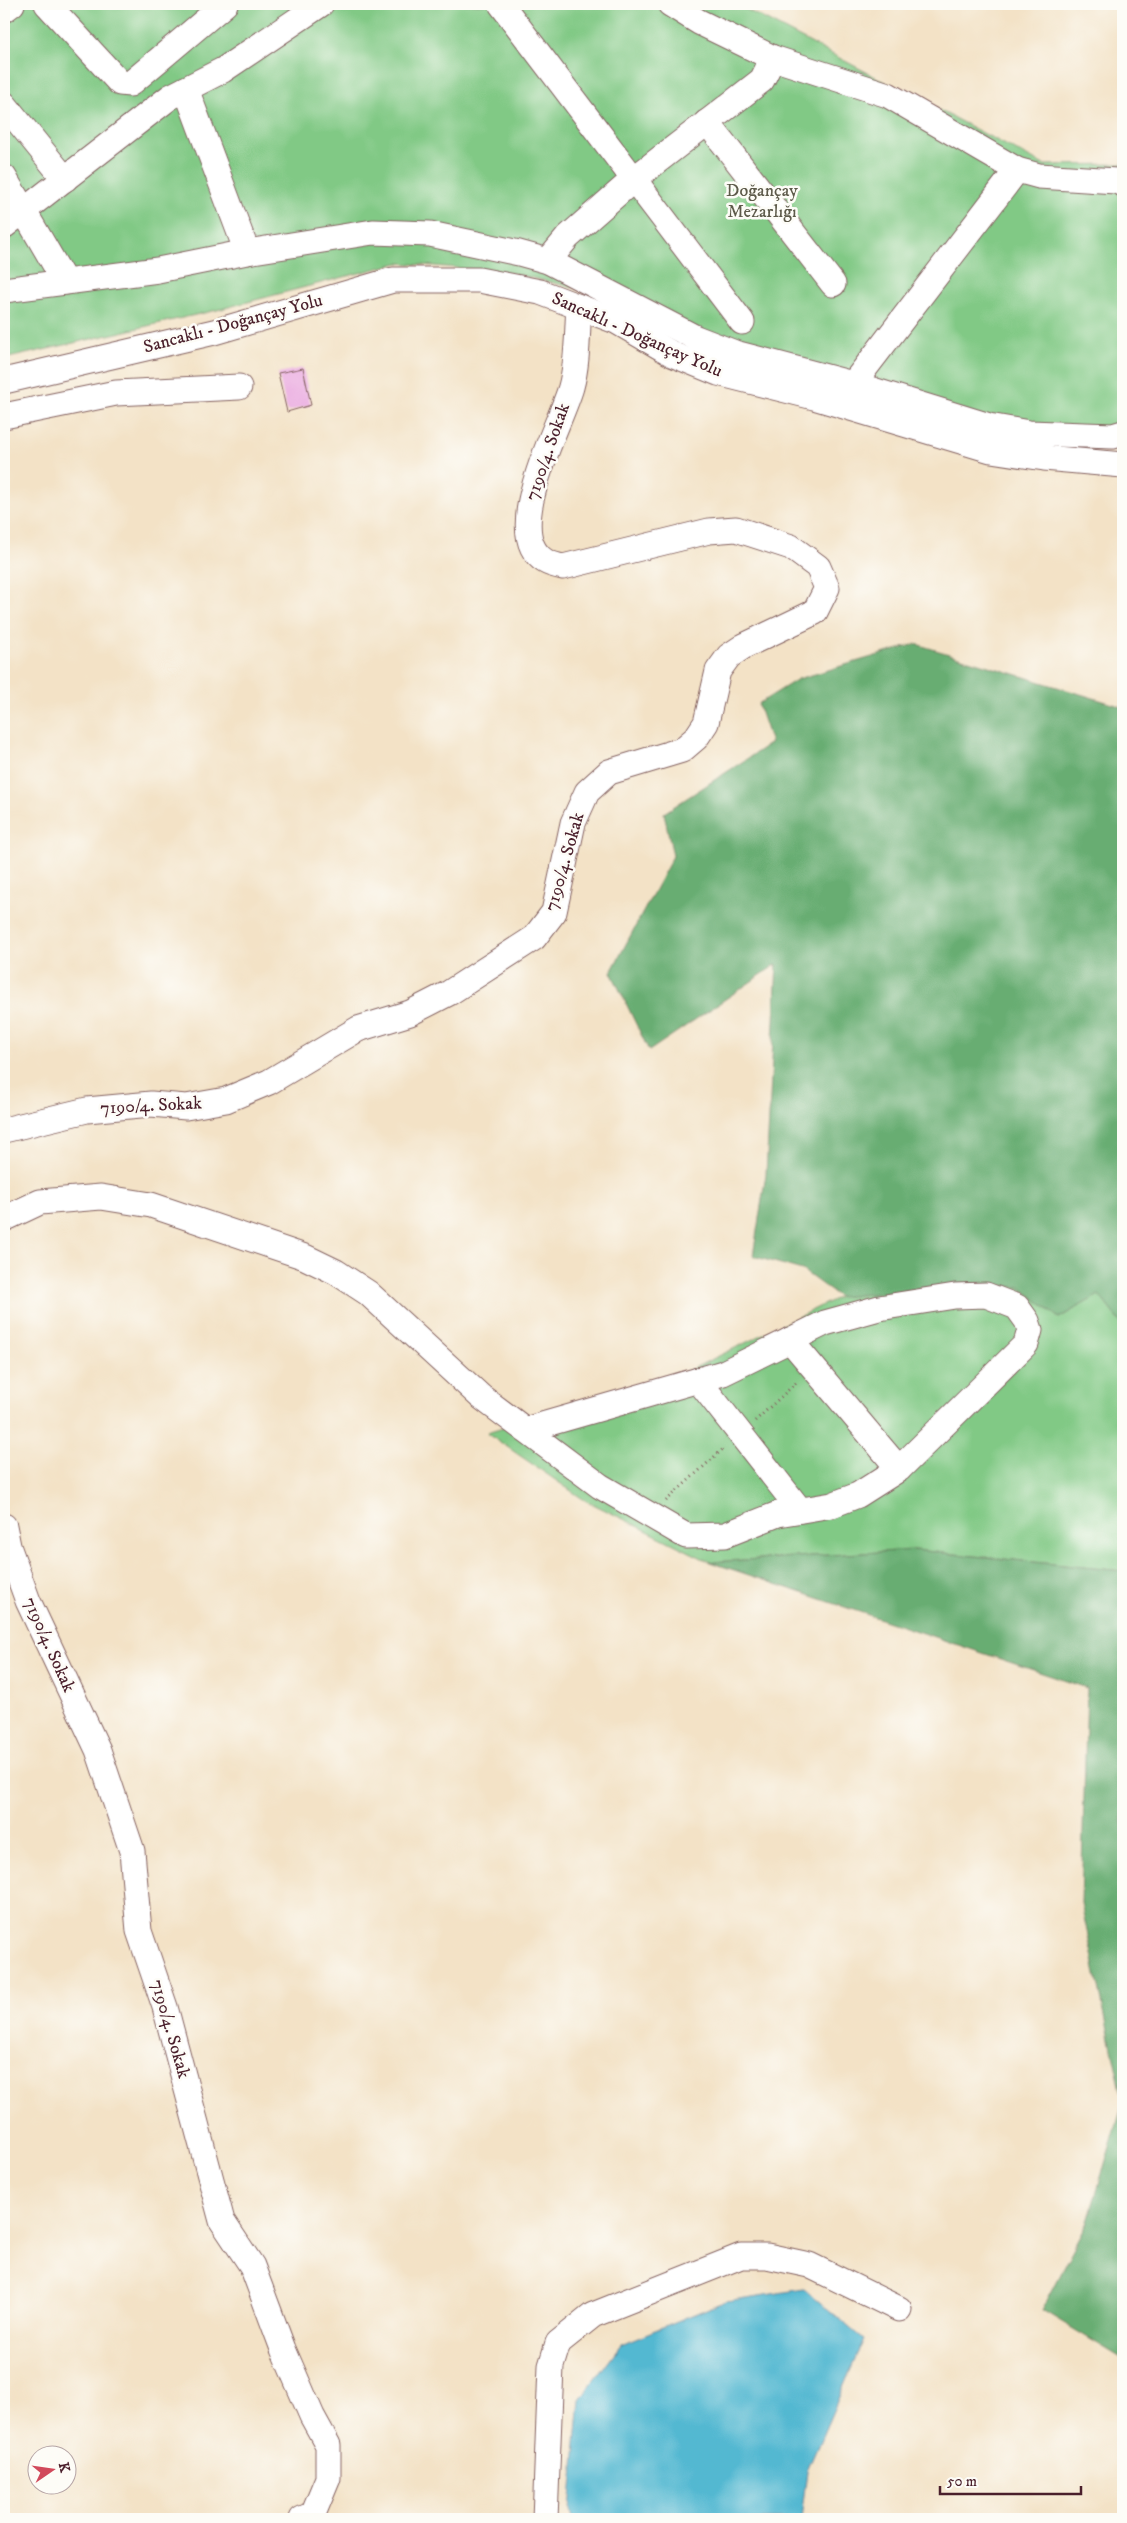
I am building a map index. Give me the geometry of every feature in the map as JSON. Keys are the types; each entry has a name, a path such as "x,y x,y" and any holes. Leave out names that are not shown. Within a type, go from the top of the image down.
{"street":[{"path":"4,10 12,4"},
{"path":"47,4 120,83 126,84 130,84 224,4"},
{"path":"4,226 170,97 223,70 321,4"},
{"path":"501,4 742,322"},
{"path":"670,4 699,22 774,58 888,95 1017,170 1039,176 1116,181 1123,184"},
{"path":"548,261 568,237 634,179 762,80 774,58"},
{"path":"186,89 247,252"},
{"path":"4,104 65,179"},
{"path":"707,122 833,284"},
{"path":"854,384 1017,170"},
{"path":"4,177 65,282"},
{"path":"4,290 158,270 247,252 372,232 430,234 548,261 696,338 734,353 854,384 989,426 1021,432 1112,436 1123,433"},
{"name":"Sancaklı - Doğançay Yolu","path":"4,381 214,332 393,280 479,280 540,292 616,321 674,354 718,373 814,397 992,450 1044,458 1123,465"},
{"name":"7190/4. Sokak","path":"4,1130 87,1110 151,1104 186,1107 226,1100 268,1082 358,1029 410,1012 449,993 534,938 554,912 573,823 587,792 609,772 682,750 696,738 706,723 718,671 729,656 744,646 814,612 828,588 818,567 791,547 736,529 709,530 563,568 545,561 536,552 529,537 530,498 572,386 579,307"},
{"path":"4,416 116,394 239,387"},
{"path":"4,1219 40,1202 101,1197 151,1205 305,1257 336,1272 368,1292 480,1396 525,1430 600,1486 686,1536 725,1534 778,1514 832,1505 858,1495 899,1469 1026,1344 1030,1330 1027,1321 1016,1307 986,1295 946,1297 878,1308 825,1324 723,1373 525,1430"},
{"path":"790,1340 899,1469"},
{"path":"698,1380 800,1510"},
{"name":"7190/4. Sokak","path":"4,1526 8,1546 28,1601 98,1750 132,1851 139,1931 165,2007 222,2221 252,2266 283,2349 312,2416 328,2445 328,2478 312,2514 302,2519"},
{"path":"546,2519 551,2366 558,2343 593,2315 742,2256 767,2256 809,2265 899,2309"}],"green space":[{"name":"Doğançay Mezarlığı","path":"4,4 736,4 1044,165 1123,164 1123,446 1001,438 589,291 506,272 398,263 217,310 4,359"},
{"path":"916,644 1123,707 1123,1326 1099,1295 1059,1318 1020,1287 973,1284 839,1297 802,1270 753,1256 766,1174 777,964 649,1051 611,972 673,856 664,813 771,743 758,704 798,679"},
{"path":"973,1284 1020,1287 1059,1318 1099,1294 1123,1326 1123,1571 914,1550 710,1562 583,1499 487,1433 688,1371 839,1297"},
{"path":"914,1550 1123,1571 1123,2100 1081,1903 1087,1688 710,1562"},
{"path":"1123,2103 1123,2359 1042,2310 1087,2224"}],"water":[{"path":"804,2289 864,2339 807,2471 801,2519 572,2519 570,2510 580,2399 621,2344 726,2301"}],"building":[{"path":"303,368 311,405 287,412 278,373"}]}
